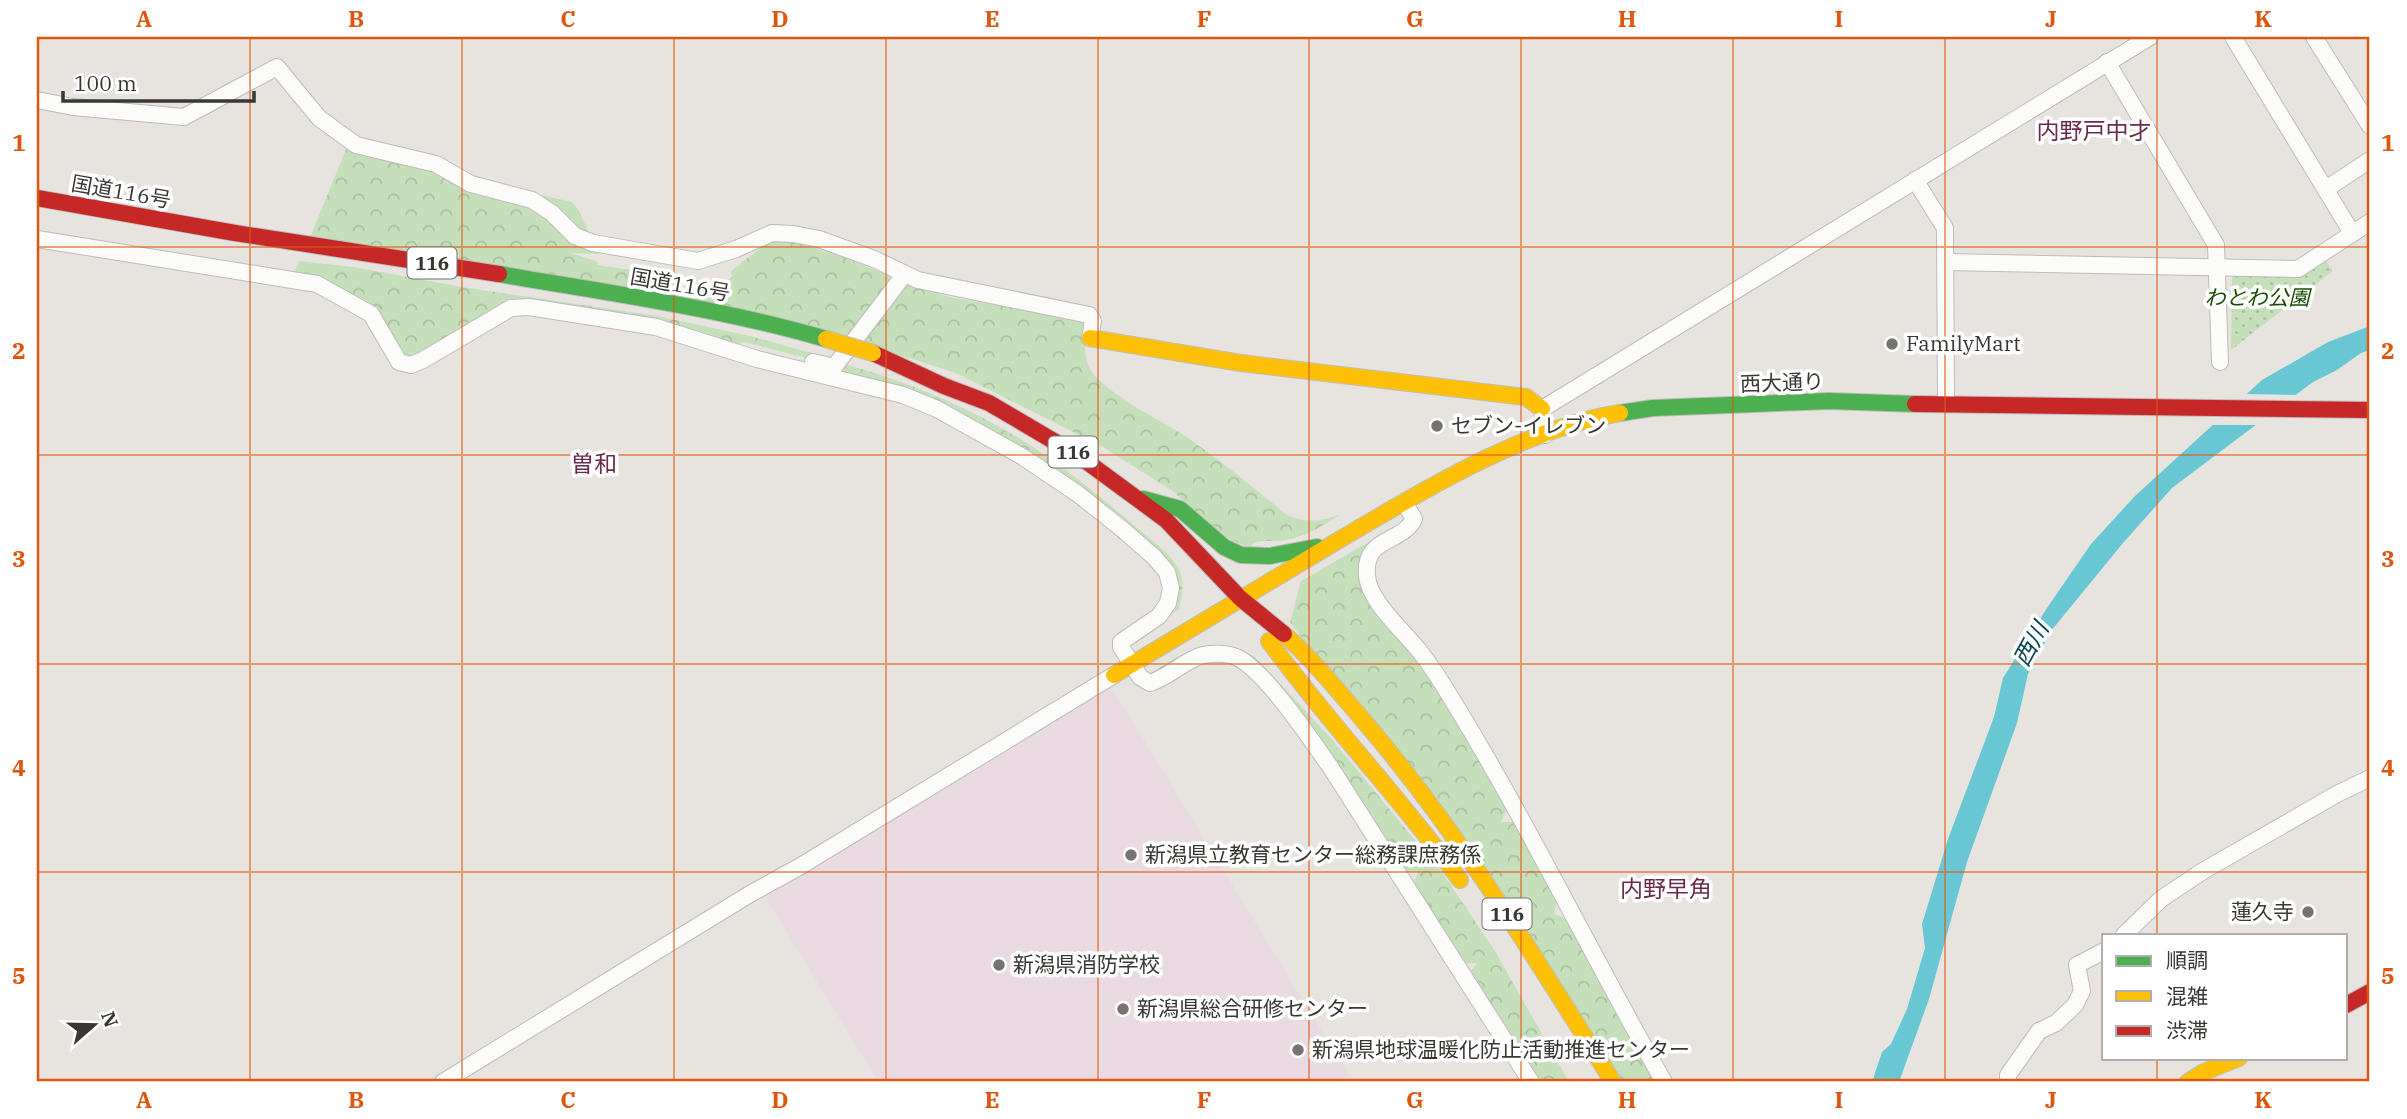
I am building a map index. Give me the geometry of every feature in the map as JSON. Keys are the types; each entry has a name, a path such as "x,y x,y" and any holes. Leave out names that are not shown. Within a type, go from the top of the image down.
{"main road":[{"name":"国道116号","path":"37,198 711,311 777,325 873,353 989,404 1079,456 1166,520 1240,598"},
{"path":"1090,338 1241,363 1526,397 1542,409"},
{"name":"西大通り","path":"1114,675 1404,502 1503,451 1588,419 1653,408 1829,401 1858,405 1946,402 2291,411 2370,410"},
{"path":"1138,499 1160,501 1180,510 1228,550 1240,555 1270,556 1304,548 1329,547"},
{"name":"116","path":"1240,598 1287,636 1390,752 1455,838 1519,932 1613,1082"},
{"name":"116","path":"1240,598 1279,654 1440,850 1471,896"},
{"path":"2348,1004 2370,992"},
{"path":"2188,1082 2204,1072 2234,1060"}],"street":[{"path":"1545,435 1542,409 2150,37"},
{"path":"2233,37 2352,233"},
{"path":"2314,37 2370,127"},
{"path":"2107,62 2216,245 2220,362"},
{"path":"37,100 73,107 184,117 277,67 319,118 356,145 436,164 471,184 531,200 552,213 575,236 593,243 690,261 736,249 772,233 793,234 819,239 874,259 904,275 954,289 1089,315 1093,321 1090,338"},
{"path":"2326,189 2370,160"},
{"path":"1915,180 1945,228 1946,402"},
{"path":"1945,262 2298,269 2370,222"},
{"path":"37,239 317,284 371,314 399,362 411,365 511,308 529,307 656,327 757,359 903,396 937,409 1023,457 1078,494 1122,529 1167,572 1171,588 1168,603 1159,616 1121,642 1131,666 1140,677 1150,683 1202,656 1221,654 1236,657 1253,669 1295,718 1331,768 1531,1082"},
{"path":"757,359 759,350 834,367 904,275"},
{"path":"1404,502 1414,519 1410,526 1380,543 1370,553 1367,577 1372,593 1423,654 1454,703 1664,1082"},
{"path":"443,1082 1114,675"},
{"path":"2125,934 2161,900 2203,871 2370,778"},
{"path":"2008,1082 2008,1075 2039,1031 2056,1023 2082,991 2077,965 2102,952"}],"shaded area":[{"path":"1111,686 1353,1082 878,1082 763,893"}],"green space":[{"path":"347,147 365,155 572,202 599,254 571,253 596,261 598,265 644,272 641,292 309,240"},
{"path":"782,238 846,258 890,276 846,337 696,301 700,279 728,280 732,277 731,271 772,239"},
{"name":"わとわ公園","path":"2325,260 2333,271 2231,350 2232,273"},
{"path":"299,261 354,267 462,287 657,316 750,336 833,359 826,363 745,342 731,347 515,303 496,307 432,347 410,357 403,356 386,325 292,277"},
{"path":"906,282 949,297 1082,318 1085,321 1085,354 1089,366 1110,390 1198,445 1287,515 1314,520 1341,514 1301,536 1253,543 1250,548 1221,535 1174,492 1103,447 956,373 859,342"},
{"path":"843,364 898,381 951,402 1003,429 1051,459 1167,553 1182,579 1179,609 1162,621 1174,576 982,428 835,375"},
{"path":"1381,535 1364,553 1399,637 1442,696 1507,809 1501,822 1516,822 1557,900 1554,914 1567,919 1608,998 1657,1082 1622,1082 1290,622 1301,581"},
{"path":"1221,645 1254,656 1329,736 1444,875 1495,951 1569,1082 1538,1082 1468,975 1477,963 1461,964 1413,886 1418,872 1404,872 1340,768 1231,650 1162,674 1148,675 1176,657"}],"water":[{"name":"西川","path":"2370,326 2370,350 2313,382 2172,488 2051,631 2028,674 2017,723 1967,862 1929,999 1899,1082 1872,1082 1882,1052 1891,1044 1907,1009 1925,948 1922,924 1948,839 1994,717 2003,678 2047,608 2091,544 2135,496 2262,380 2328,342"}],"pier":[{"path":"2241,394 2301,395 2260,425 2206,425"}],"traffic: fast":[{"path":"499,274 745,318 826,339"},
{"path":"1620,413 1653,408 1829,401 1915,404"},
{"path":"1143,499 1180,509 1224,547 1241,555 1270,556 1317,547"}],"traffic: slow":[{"path":"1090,338 1241,363 1526,397 1542,409"},
{"path":"826,339 873,353"},
{"path":"1114,675 1366,524 1472,465 1546,433 1620,413"},
{"path":"1284,634 1344,698 1432,806 1495,897 1613,1082"},
{"path":"1269,641 1460,880"},
{"path":"2188,1082 2204,1072 2234,1060"}],"traffic: jam":[{"path":"37,198 235,233 499,274"},
{"path":"873,353 944,386 989,403 1079,456 1166,520 1240,598 1284,634"},
{"path":"1915,404 2370,410"},
{"path":"2348,1004 2370,992"}],"place":[{"name":"FamilyMart","path":"1892,344"},
{"name":"セブン-イレブン","path":"1437,426"},
{"name":"新潟県立教育センター総務課庶務係","path":"1131,855"},
{"name":"蓮久寺","path":"2308,912"},
{"name":"新潟県消防学校","path":"999,965"},
{"name":"新潟県総合研修センター","path":"1123,1009"},
{"name":"新潟県地球温暖化防止活動推進センター","path":"1298,1050"}],"district":[{"name":"内野戸中才","path":"2094,131"},
{"name":"曽和","path":"594,464"},
{"name":"内野早角","path":"1666,889"}]}
